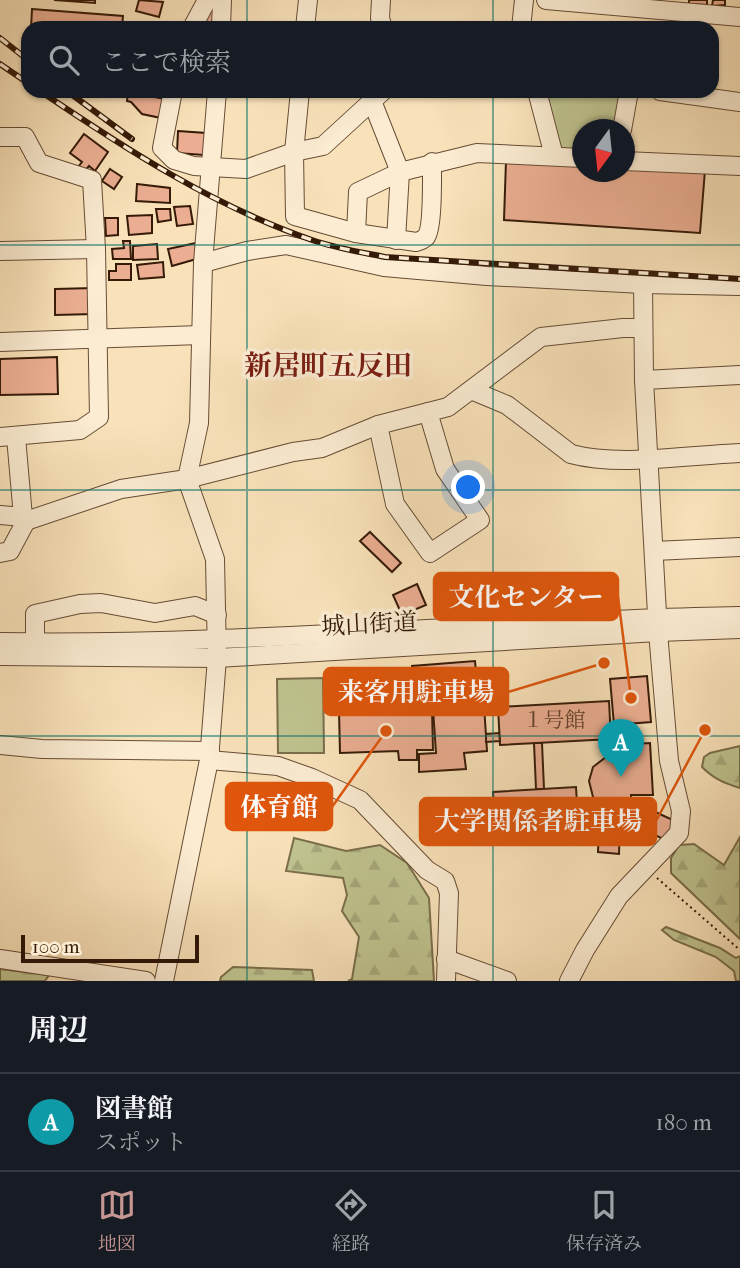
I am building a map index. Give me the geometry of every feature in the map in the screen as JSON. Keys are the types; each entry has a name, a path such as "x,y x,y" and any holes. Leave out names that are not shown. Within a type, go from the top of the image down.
{"street":[{"path":"196,21 207,0"},
{"path":"220,21 222,0"},
{"path":"306,21 307,0"},
{"path":"381,21 382,0"},
{"path":"519,21 524,0"},
{"path":"546,0 733,11"},
{"path":"172,98 162,148 174,160 194,166 246,169 294,152 323,146 375,98"},
{"path":"164,981 209,755 217,649 215,559 187,479 199,423 203,263 216,98"},
{"path":"299,98 294,152 295,216 356,233 416,242 426,237 430,226 432,162"},
{"path":"378,98 400,172 396,240"},
{"path":"539,98 554,156"},
{"path":"624,119 628,98"},
{"path":"711,98 740,102"},
{"path":"0,137 25,137 39,163 92,180 99,417 80,430 8,437 25,519 10,551 0,553"},
{"path":"356,233 358,191 400,172 477,153 572,157"},
{"path":"635,161 740,166"},
{"path":"203,263 247,251 286,245 384,267 487,276 740,286"},
{"path":"0,251 96,249"},
{"path":"569,981 619,896 679,833 681,811 669,761 658,624 644,380 643,284"},
{"path":"0,515 25,519 121,489 187,479 322,447 378,425 448,407 541,337 643,328"},
{"path":"0,342 200,335"},
{"path":"644,380 740,375"},
{"path":"471,390 507,405 571,454 626,459 740,453"},
{"path":"378,425 395,504 430,553 480,520 445,470 428,412"},
{"path":"654,551 740,547"},
{"path":"35,643 35,614 80,604 101,603 155,613 195,607 216,615"},
{"name":"城山街道","path":"0,656 217,649 658,624 740,616"},
{"name":"城山街道","path":"658,624 740,629"},
{"name":"城山街道","path":"0,642 217,649"},
{"path":"0,745 209,755 278,766 360,800 427,870 445,881 449,893 446,981"},
{"path":"0,959 146,981"},
{"path":"446,959 507,981"}],"path":[{"path":"646,868 740,950"}],"green space":[{"path":"548,98 624,98 621,119 572,119 572,153 561,152"},
{"path":"323,678 324,753 278,753 277,679"},
{"path":"740,746 740,788 720,780 702,767 704,757 710,753"},
{"path":"740,837 740,939 671,873 671,858 679,845 694,844 724,865"},
{"path":"294,838 346,851 380,845 407,863 429,898 434,981 348,981 352,979 359,937 342,911 347,895 343,878 286,871"},
{"path":"666,927 720,948 736,958 740,956 740,981 736,981 734,971 716,957 674,940 662,930"},
{"path":"233,967 312,970 314,981 220,981"},
{"path":"0,969 49,975 45,981 0,981"}],"building":[{"path":"54,0 95,0 95,3"},
{"path":"139,0 163,2 159,17 136,11"},
{"path":"689,0 707,0 707,5 689,4"},
{"path":"713,0 725,0 725,5 712,6"},
{"path":"208,7 218,8 217,21 202,21"},
{"path":"32,9 123,16 123,21 31,21"},
{"path":"127,98 165,99 161,118 142,114 127,101"},
{"path":"178,131 206,133 204,155 177,153"},
{"path":"84,134 108,152 95,171 89,166 84,172 78,167 82,162 70,153"},
{"path":"506,161 572,164 572,182 635,182 635,167 705,170 700,233 504,220"},
{"path":"110,169 122,177 114,189 102,181"},
{"path":"137,184 170,188 170,203 136,201"},
{"path":"190,206 193,224 177,226 174,207"},
{"path":"156,209 170,209 171,220 158,222"},
{"path":"152,215 152,233 129,235 127,216"},
{"path":"105,218 118,218 118,235 106,236"},
{"path":"123,241 130,241 131,259 113,259 112,249 124,248"},
{"path":"196,243 200,258 172,266 168,249"},
{"path":"157,244 158,259 133,260 133,246"},
{"path":"163,262 164,277 139,279 137,265"},
{"path":"116,264 131,264 131,280 109,280 109,271 116,271"},
{"path":"94,288 94,314 55,315 55,289"},
{"path":"57,357 58,394 0,395 0,359"},
{"path":"370,532 401,563 392,572 360,541"},
{"path":"417,584 426,605 402,615 393,595"},
{"path":"475,661 477,683 473,684 474,693 449,695 449,692 433,693 433,687 414,689 412,666"},
{"path":"647,676 651,722 614,725 610,679"},
{"path":"609,701 611,739 500,745 498,707"},
{"path":"484,705 487,751 464,753 466,769 419,772 419,754 436,753 433,709"},
{"path":"432,709 433,750 417,750 417,760 399,760 398,751 340,753 339,711"},
{"path":"631,723 632,744 625,745 623,724"},
{"path":"499,733 500,741 486,742 486,734"},
{"path":"534,743 542,743 544,789 536,789"},
{"path":"650,743 653,795 631,795 632,805 619,808 608,808 598,803 593,797 589,781 593,767 606,757 616,756 617,745"},
{"path":"576,787 579,838 496,843 493,792"},
{"path":"640,805 675,821 666,840 631,825"},
{"path":"599,823 620,824 619,854 598,852"}],"railway":[{"path":"0,38 21,54"},
{"path":"0,64 21,78"},
{"path":"51,98 138,155 205,193 275,226 330,245 385,257 740,279"},
{"path":"76,98 132,139"}],"place":[{"name":"来客用駐車場","path":"604,663"},
{"name":"文化センター","path":"631,698"},
{"name":"大学関係者駐車場","path":"705,730"},
{"name":"体育館","path":"386,731"},
{"name":"図書館","path":"621,777"}],"district":[{"name":"新居町五反田","path":"328,365"}]}
